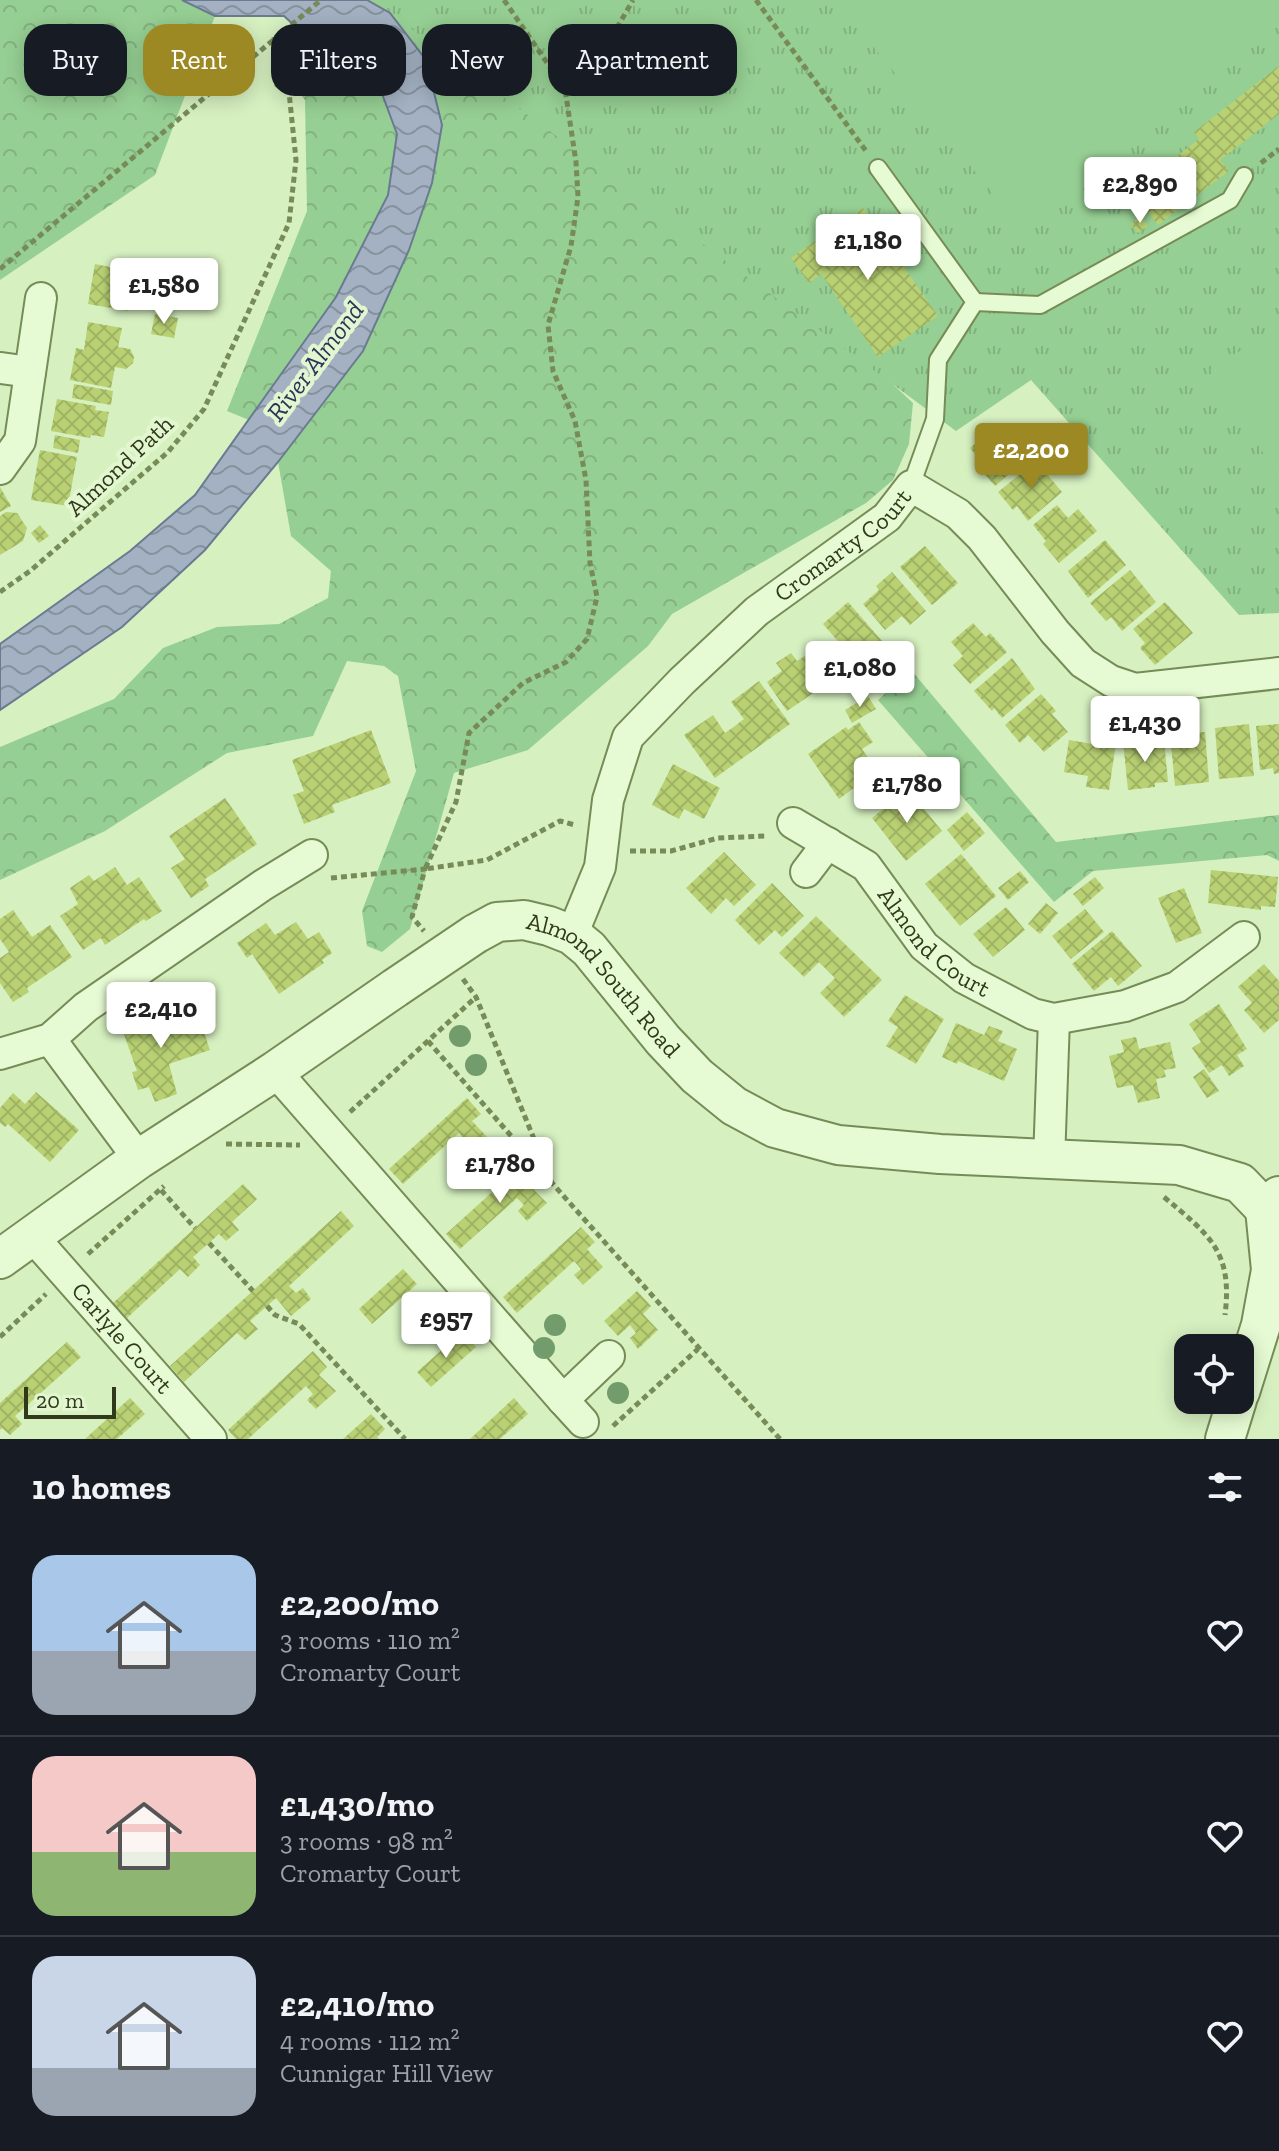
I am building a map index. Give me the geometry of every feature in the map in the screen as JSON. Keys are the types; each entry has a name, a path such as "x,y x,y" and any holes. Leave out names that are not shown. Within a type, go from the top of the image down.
{"street":[{"path":"0,469 20,441 15,370 41,298"},
{"name":"Cromarty Court","path":"572,935 600,867 608,800 628,737 757,611 887,517 911,486 958,514 982,538 1083,663 1111,681 1135,689 1279,673"},
{"name":"Almond Court","path":"793,823 866,866 924,946 954,970 1033,1014 1054,1019"},
{"path":"806,872 828,843"},
{"path":"0,1054 50,1039 86,1007 263,885 317,867"},
{"name":"Almond South Road","path":"0,1259 32,1236 150,1175 275,1071 475,934 497,922 524,920 572,935 589,949 663,1040 697,1076 734,1106 775,1128 838,1145 1049,1161 1179,1165 1240,1183 1272,1202"},
{"path":"1049,1161 1054,1019 1125,1006 1177,987 1244,937"},
{"path":"50,1039 150,1175"},
{"path":"275,1071 585,1417 609,1356"},
{"path":"1254,1347 1271,1270 1272,1202"},
{"name":"Carlyle Court","path":"32,1236 211,1439"},
{"path":"1225,1439 1233,1414"}],"lane":[{"path":"878,168 975,302"},
{"path":"975,302 1040,305 1230,200 1244,176"},
{"path":"911,486 935,419 938,360 975,302"}],"path":[{"path":"291,24 321,0"},
{"path":"504,0 548,64"},
{"path":"619,24 633,0"},
{"path":"756,0 878,168"},
{"path":"0,269 135,158 271,40"},
{"name":"Almond Path","path":"0,592 30,571 168,452 204,409 289,223 296,160 289,96"},
{"path":"431,940 412,917 425,869 456,802 469,733 523,683 566,662 587,639 597,597 590,563 586,480 575,421 553,371 548,325 571,246 578,197 566,96"},
{"path":"317,867 425,869 487,860 560,821 587,828 604,841 629,851 671,851 718,838 777,835 793,823"},
{"path":"458,974 476,997 552,1183"},
{"path":"212,1143 310,1145 476,997"},
{"path":"428,1041 780,1439"},
{"path":"150,1175 171,1181"},
{"path":"150,1175 195,1228"},
{"path":"0,1337 66,1274 150,1175"},
{"path":"1160,1194 1198,1226 1220,1252 1226,1283 1223,1324"},
{"path":"209,1243 253,1291"},
{"path":"267,1306 275,1315 299,1324 405,1439"},
{"path":"585,1417 698,1349"}],"green space":[{"path":"0,0 182,0 215,16 212,24 143,24 143,96 185,96 155,175 0,280"},
{"path":"367,0 1279,0 1279,613 1239,615 1031,380 956,431 502,96 532,96 532,24 422,24 422,37"},
{"path":"835,0 1279,0 1279,22 1023,230"},
{"path":"390,13 406,24 398,24"},
{"path":"406,24 422,35 422,55 406,34"},
{"path":"302,96 383,96 397,134 388,194 336,297 249,420 227,411 307,211 305,100"},
{"path":"423,96 508,96 811,308 913,403 909,444 893,480 866,503 672,614 648,646 528,750 454,773 410,929 382,952 367,946 362,911 416,771 398,676 384,666 347,661 313,736 227,753 105,831 0,880 0,747 114,699 163,648 217,627 279,624 328,598 331,571 291,536 278,462 363,351 409,250"},
{"path":"1279,326 1279,477 1210,370"},
{"path":"911,670 1056,842 1279,815 1279,861 1267,855 1093,871 1054,902 878,700"}],"water":[{"path":"182,0 367,0 390,13 398,24 293,24 284,16 215,16"},
{"name":"River Almond","path":"406,34 422,55 422,96 435,96 442,125 432,183 409,250 363,351 278,462 205,550 122,627 0,710 0,644 130,551 195,495 336,297 388,195 397,134 383,96 406,96"}],"building":[{"path":"1279,66 1279,114 1220,160 1229,171 1158,225 1132,191 1199,139 1194,132"},
{"path":"863,208 938,316 878,357 821,274 809,283 791,258"},
{"path":"1141,216 1148,226 1138,233 1131,224"},
{"path":"95,264 135,272 128,311 88,304"},
{"path":"155,314 178,318 174,338 151,334"},
{"path":"88,322 122,328 118,347 130,349 134,357 133,363 126,369 115,367 111,388 70,380 76,348 84,350"},
{"path":"74,384 113,391 111,405 72,398"},
{"path":"57,399 96,406 95,410 109,412 104,437 91,435 90,438 51,431"},
{"path":"993,429 1004,443 1015,433 1033,454 995,486 980,469 985,466 970,448"},
{"path":"55,435 80,440 78,453 53,448"},
{"path":"40,450 77,457 68,506 31,500"},
{"path":"1036,461 1062,492 1028,521 1017,506 1013,510 998,492"},
{"path":"0,487 11,506 0,512"},
{"path":"1057,505 1068,518 1078,509 1097,531 1059,563 1043,544 1046,541 1033,525"},
{"path":"6,512 17,513 27,528 23,541 0,555 0,516"},
{"path":"40,525 49,536 39,543 31,533"},
{"path":"1105,540 1126,565 1088,598 1068,571"},
{"path":"925,546 958,583 932,605 900,567"},
{"path":"1130,570 1156,602 1122,631 1111,617 1106,621 1090,603"},
{"path":"892,572 926,611 910,625 902,616 885,630 863,604 879,590 876,586"},
{"path":"848,602 882,641 857,663 823,624"},
{"path":"1165,602 1193,633 1155,665 1140,648 1145,643 1133,629"},
{"path":"973,623 986,637 990,633 1007,652 970,684 953,665 963,656 951,642"},
{"path":"820,646 840,675 787,711 767,682 782,671 776,663 791,653 797,661"},
{"path":"1012,658 1035,689 1002,718 974,691"},
{"path":"759,681 790,724 715,778 684,735 713,715 725,733 735,726 744,719 731,702"},
{"path":"1041,694 1056,711 1052,714 1068,732 1044,752 1028,735 1020,743 1005,725"},
{"path":"868,696 876,709 852,723 845,710"},
{"path":"859,722 873,742 862,749 877,771 839,799 808,754 846,727 848,730"},
{"path":"1249,724 1254,776 1219,779 1215,728"},
{"path":"1279,724 1279,773 1274,774 1273,768 1260,770 1256,726"},
{"path":"371,730 391,783 332,805 335,812 304,824 293,795 304,791 292,760"},
{"path":"1205,732 1209,782 1175,786 1170,733"},
{"path":"1093,739 1116,743 1109,790 1086,787 1088,776 1064,772 1069,740 1092,744"},
{"path":"1143,739 1143,742 1164,740 1168,782 1128,790 1123,741"},
{"path":"920,756 930,768 909,785 899,774"},
{"path":"673,764 720,788 704,819 684,809 679,819 652,805"},
{"path":"908,789 942,831 906,861 872,818"},
{"path":"225,798 257,844 205,879 209,886 191,898 171,868 185,859 169,836"},
{"path":"967,812 985,833 964,851 947,830"},
{"path":"724,852 756,885 734,906 726,898 711,914 686,888"},
{"path":"961,854 996,896 960,926 925,884"},
{"path":"115,867 127,885 139,877 162,911 105,945 101,938 83,950 60,916 78,904 70,888 89,875 94,881"},
{"path":"1211,870 1278,877 1275,907 1261,906 1261,910 1208,903"},
{"path":"1020,871 1029,882 1008,900 998,888"},
{"path":"1095,877 1104,888 1083,906 1073,894"},
{"path":"772,883 804,916 782,937 775,930 759,945 735,920"},
{"path":"1184,888 1202,933 1176,943 1158,898"},
{"path":"1046,903 1058,913 1040,934 1028,924"},
{"path":"1006,907 1025,930 993,957 973,934"},
{"path":"1085,909 1104,932 1071,959 1052,936"},
{"path":"13,910 32,937 50,925 72,957 27,988 29,992 13,1002 0,983 0,958 9,952 0,939 0,919"},
{"path":"816,916 882,980 844,1017 820,993 835,978 819,962 804,977 779,953"},
{"path":"296,922 308,939 319,932 332,953 322,960 324,963 279,994 252,954 247,958 237,943 266,923 275,935"},
{"path":"1112,931 1142,966 1118,986 1111,977 1094,991 1072,964"},
{"path":"1264,964 1279,981 1279,1020 1264,1033 1244,1010 1252,1003 1238,987"},
{"path":"905,995 944,1019 916,1064 886,1046 898,1027 888,1021"},
{"path":"1219,1004 1247,1049 1237,1055 1244,1066 1229,1076 1222,1065 1209,1073 1192,1048 1201,1042 1189,1024"},
{"path":"175,1007 183,1030 201,1024 210,1050 169,1064 177,1094 155,1102 149,1087 138,1090 132,1072 137,1071 121,1026"},
{"path":"956,1023 984,1035 989,1026 1003,1031 998,1041 1017,1049 1004,1081 942,1057"},
{"path":"1136,1037 1139,1049 1170,1042 1176,1068 1164,1070 1166,1077 1156,1079 1160,1098 1138,1103 1133,1085 1117,1088 1109,1056 1124,1052 1121,1040"},
{"path":"1204,1069 1219,1091 1207,1098 1193,1077"},
{"path":"36,1092 79,1130 50,1162 8,1124 5,1127 0,1123 0,1108 13,1093 25,1104"},
{"path":"467,1098 481,1114 472,1121 489,1139 469,1156 460,1147 466,1141 459,1133 403,1184 389,1169"},
{"path":"524,1163 538,1178 530,1186 547,1203 527,1221 518,1211 524,1205 517,1198 460,1249 446,1234"},
{"path":"243,1184 257,1199 232,1222 239,1230 226,1241 219,1234 193,1257 200,1265 188,1277 180,1269 127,1318 113,1303"},
{"path":"341,1211 354,1226 289,1286 296,1293 303,1288 311,1299 291,1316 276,1298 250,1321 258,1329 245,1340 237,1333 184,1382 170,1366"},
{"path":"581,1227 595,1242 587,1249 603,1267 583,1285 574,1275 581,1269 574,1261 517,1313 503,1297"},
{"path":"403,1269 417,1284 372,1324 359,1309"},
{"path":"637,1291 651,1306 643,1314 658,1330 638,1349 630,1338 636,1333 630,1325 618,1336 604,1321"},
{"path":"462,1332 476,1347 431,1387 417,1372"},
{"path":"67,1342 81,1357 15,1416 22,1424 10,1435 2,1428 0,1430 0,1403"},
{"path":"313,1351 327,1367 319,1375 336,1391 316,1409 307,1400 313,1394 306,1386 248,1439 236,1439 228,1430"},
{"path":"130,1398 145,1414 117,1439 85,1439"},
{"path":"514,1398 528,1414 500,1439 470,1439"},
{"path":"371,1414 385,1429 377,1437 379,1439 343,1439"}]}
